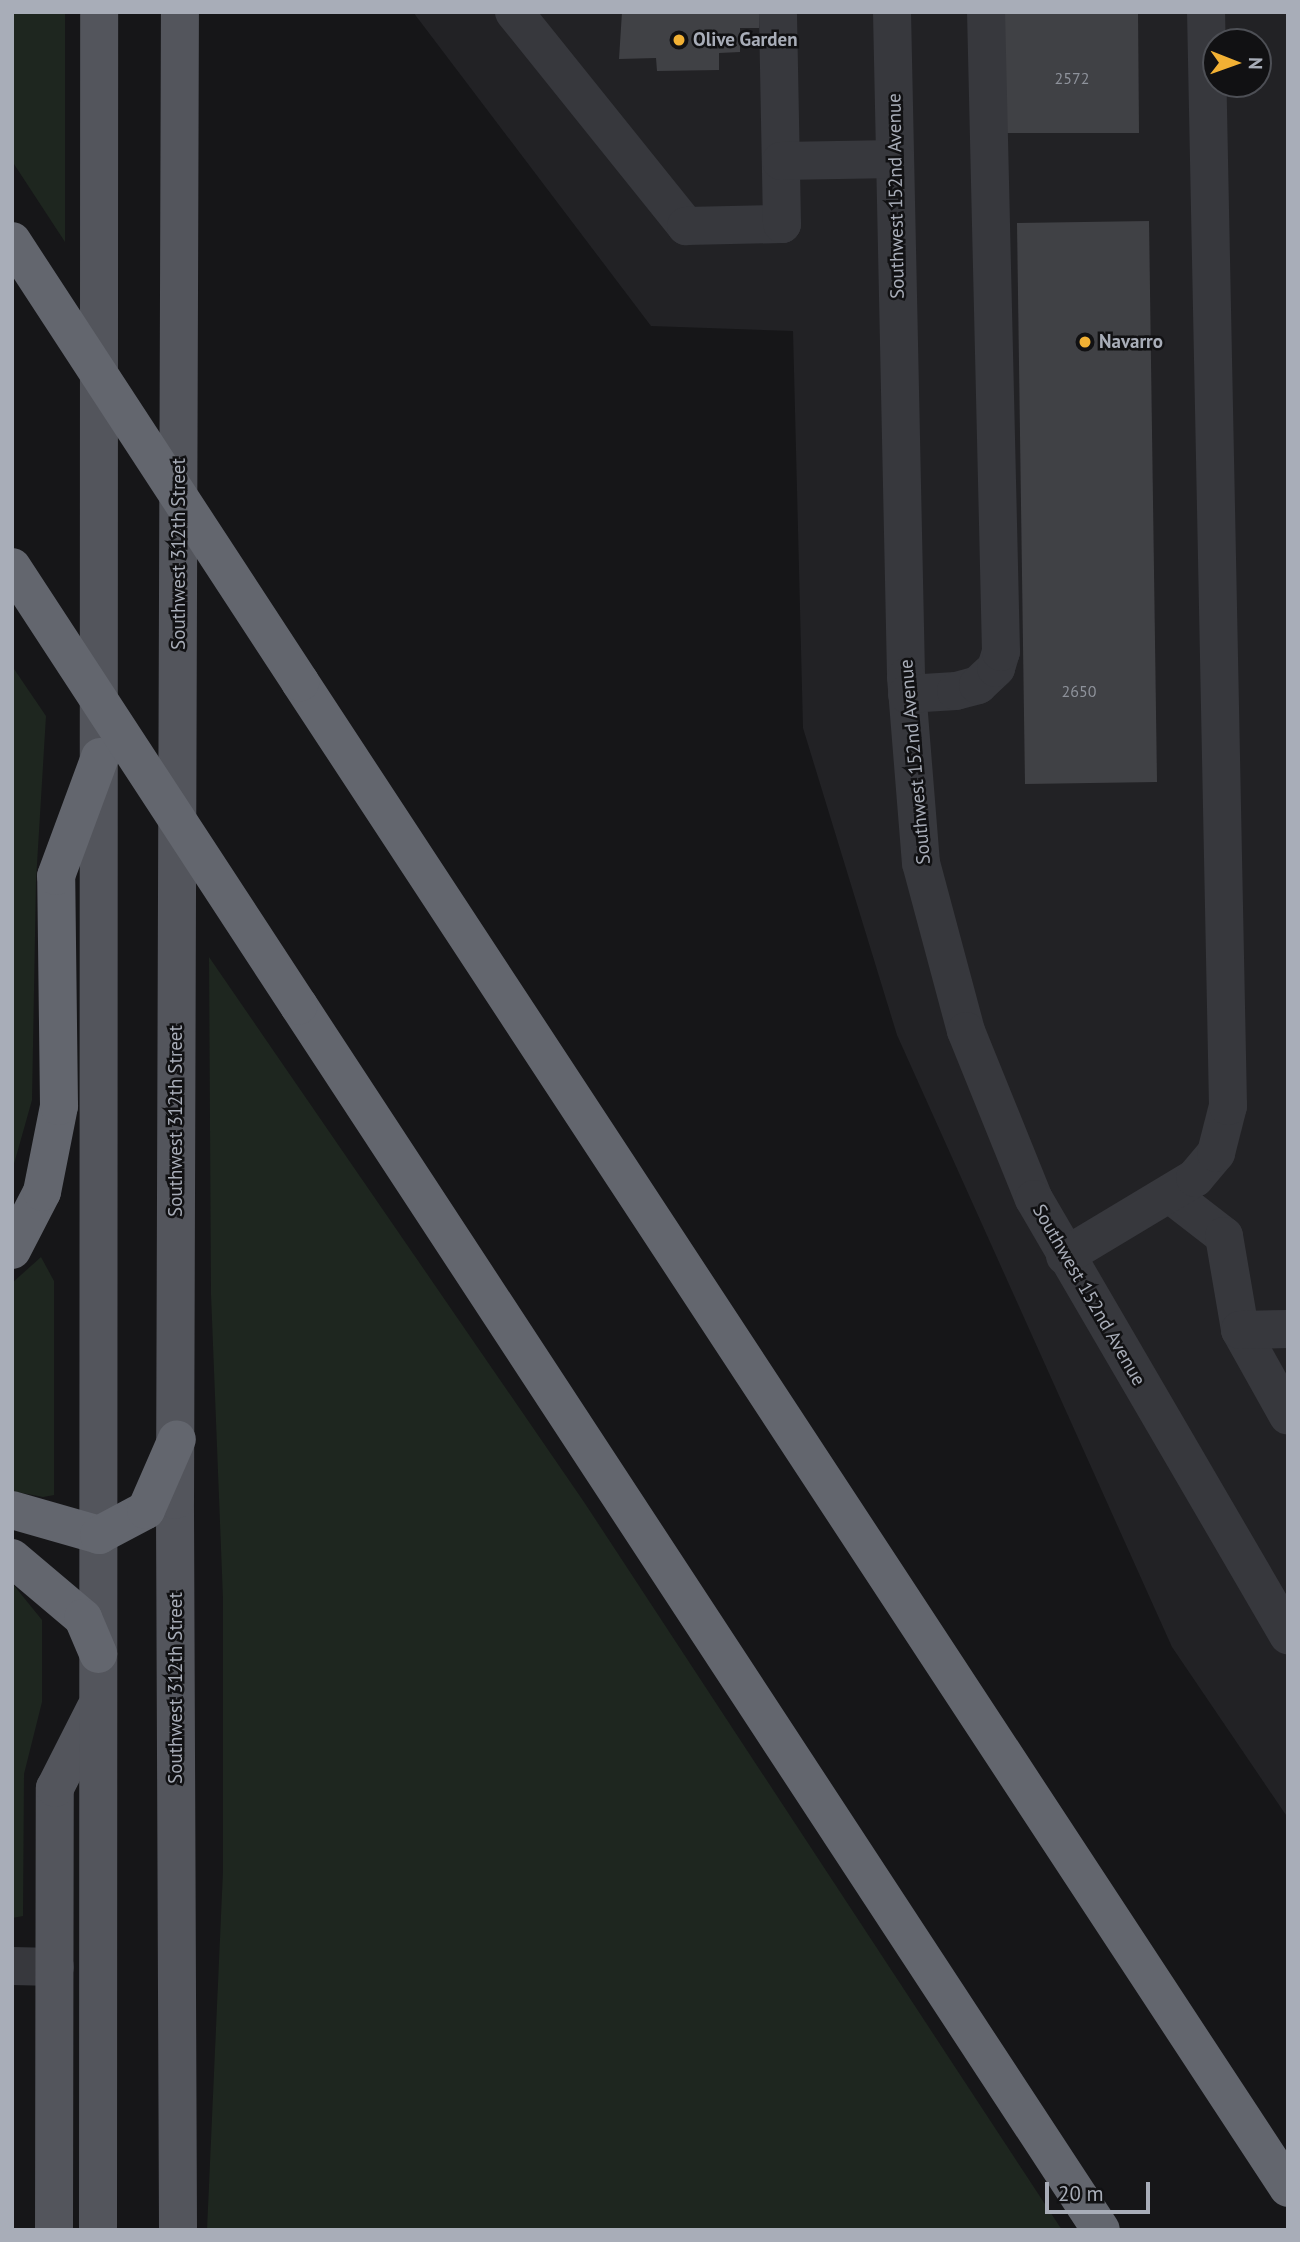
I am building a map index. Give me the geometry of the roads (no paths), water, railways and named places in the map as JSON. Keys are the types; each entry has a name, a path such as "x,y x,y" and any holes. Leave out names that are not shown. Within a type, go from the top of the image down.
{"highway":[{"path":"12,241 1288,2189"},
{"path":"12,567 1101,2230"},
{"path":"12,1250 42,1192 59,1106 56,876 100,757"},
{"path":"12,1510 99,1535 146,1510 177,1438"},
{"path":"12,1558 83,1618 98,1654"}],"main road":[{"path":"98,2230 99,12"},
{"name":"Southwest 312th Street","path":"178,2230 180,12"},
{"path":"54,2230 55,1788 99,1700"}],"street":[{"path":"514,12 686,226 782,224 778,12"},
{"name":"Southwest 152nd Avenue","path":"892,12 907,694 921,863 966,1031 1034,1199 1288,1635"},
{"path":"907,694 978,685 996,668 1001,652 986,12"},
{"path":"1065,1256 1171,1195 1195,1178 1216,1153 1228,1106 1206,12"},
{"path":"781,161 895,159"},
{"path":"1171,1195 1224,1236 1240,1330 1288,1416"},
{"path":"1240,1330 1288,1329"},
{"path":"12,1966 55,1967"}],"place":[{"name":"Olive Garden","path":"679,40"},
{"name":"Navarro","path":"1085,342"}]}
